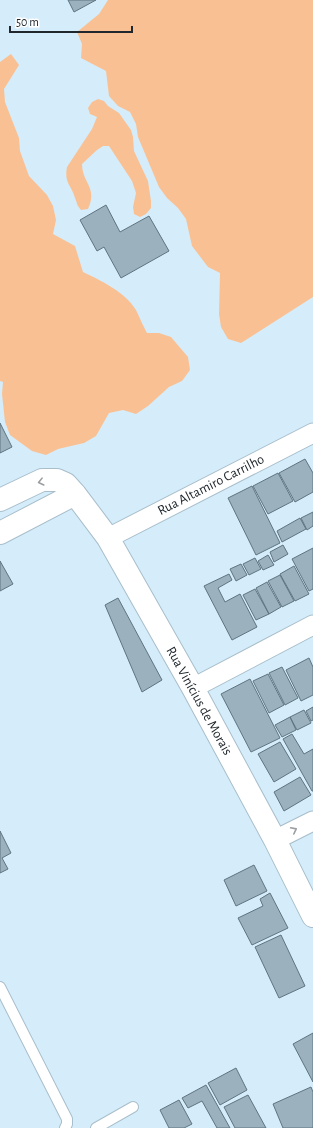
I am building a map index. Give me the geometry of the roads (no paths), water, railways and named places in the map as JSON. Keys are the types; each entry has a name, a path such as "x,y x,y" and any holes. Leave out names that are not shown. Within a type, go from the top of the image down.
{"street":[{"name":"Rua Altamiro Carrilho","path":"108,538 313,432"},
{"name":"Rua Vinícius de Morais","path":"4,498 42,480 57,480 66,484 75,494 108,538 193,688 275,840 313,916"},
{"path":"0,533 75,494"},
{"path":"4,498 22,521"},
{"path":"193,688 313,625"},
{"path":"275,840 313,821"}],"lane":[{"path":"0,987 67,1119 67,1124 64,1128"},
{"path":"96,1128 134,1107"}]}
